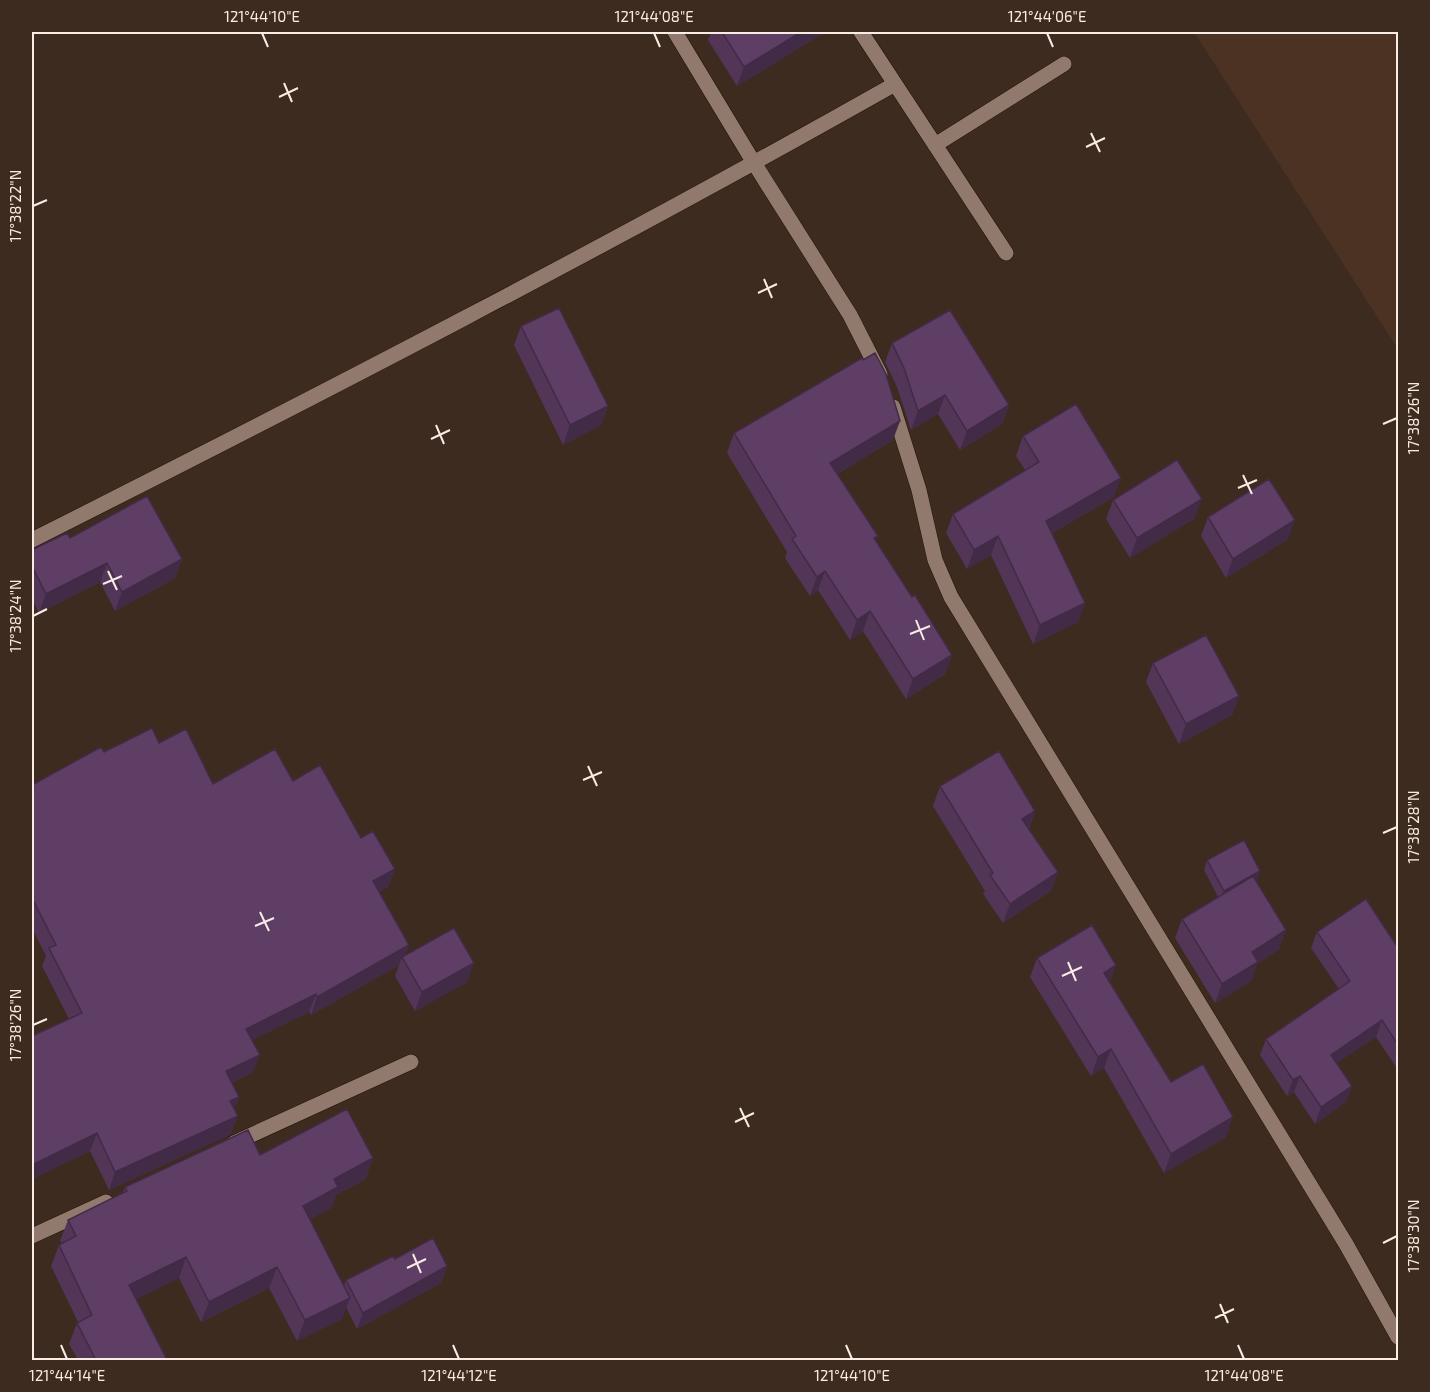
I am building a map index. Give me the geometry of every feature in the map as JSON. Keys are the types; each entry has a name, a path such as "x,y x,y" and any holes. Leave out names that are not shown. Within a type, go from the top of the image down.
{"street":[{"path":"675,32 850,315 888,390 918,490 935,560 951,597 1346,1244 1398,1337"},
{"path":"861,32 1005,253"},
{"path":"936,145 1064,63"},
{"path":"32,540 228,441 754,163 895,84"},
{"path":"216,1152 411,1062"},
{"path":"32,1236 118,1196"}],"shaded area":[{"path":"1194,32 1398,32 1398,349"}],"building":[{"path":"722,32 801,32 744,67"},
{"path":"559,308 608,406 570,425 521,326"},
{"path":"950,310 1009,405 967,431 945,395 918,411 904,368 892,343"},
{"path":"875,353 886,374 900,421 830,463 878,536 874,538 912,597 915,595 952,655 913,679 870,611 857,620 825,571 817,577 792,539 796,536 734,433 862,358 863,360"},
{"path":"1076,404 1121,478 1046,521 1085,603 1040,625 998,536 974,550 953,514 1039,462 1023,436"},
{"path":"1177,460 1202,499 1137,538 1113,500"},
{"path":"1269,479 1295,520 1233,559 1208,517"},
{"path":"147,496 182,559 122,592 107,563 46,594 32,566 32,550 67,533 70,538"},
{"path":"1206,635 1239,696 1186,724 1153,663"},
{"path":"152,728 159,743 186,729 213,784 275,749 293,781 320,765 361,838 373,831 395,869 373,881 409,945 317,997 316,994 246,1029 260,1055 226,1071 239,1097 230,1101 238,1116 115,1172 97,1133 32,1165 32,1036 82,1013 49,948 56,945 32,898 32,785 101,747 104,752"},
{"path":"999,751 1035,811 1022,819 1058,872 1010,904 990,875 993,873 940,786"},
{"path":"1244,840 1260,871 1224,891 1207,860"},
{"path":"1253,876 1286,930 1252,952 1258,962 1222,984 1182,919"},
{"path":"1366,899 1398,948 1398,1045 1382,1020 1331,1055 1352,1086 1321,1107 1300,1076 1293,1080 1266,1039 1350,981 1317,932"},
{"path":"1092,925 1116,965 1104,973 1171,1082 1203,1064 1233,1117 1171,1154 1111,1049 1098,1057 1037,958"},
{"path":"454,928 474,963 422,992 402,957"},
{"path":"347,1109 373,1158 334,1179 338,1187 303,1206 350,1298 305,1320 277,1267 209,1302 186,1257 129,1285 167,1360 96,1360 77,1323 92,1315 59,1245 76,1236 68,1220 127,1191 125,1187 248,1130 260,1155"},
{"path":"433,1238 447,1266 363,1313 346,1280 393,1256 395,1259"}]}
